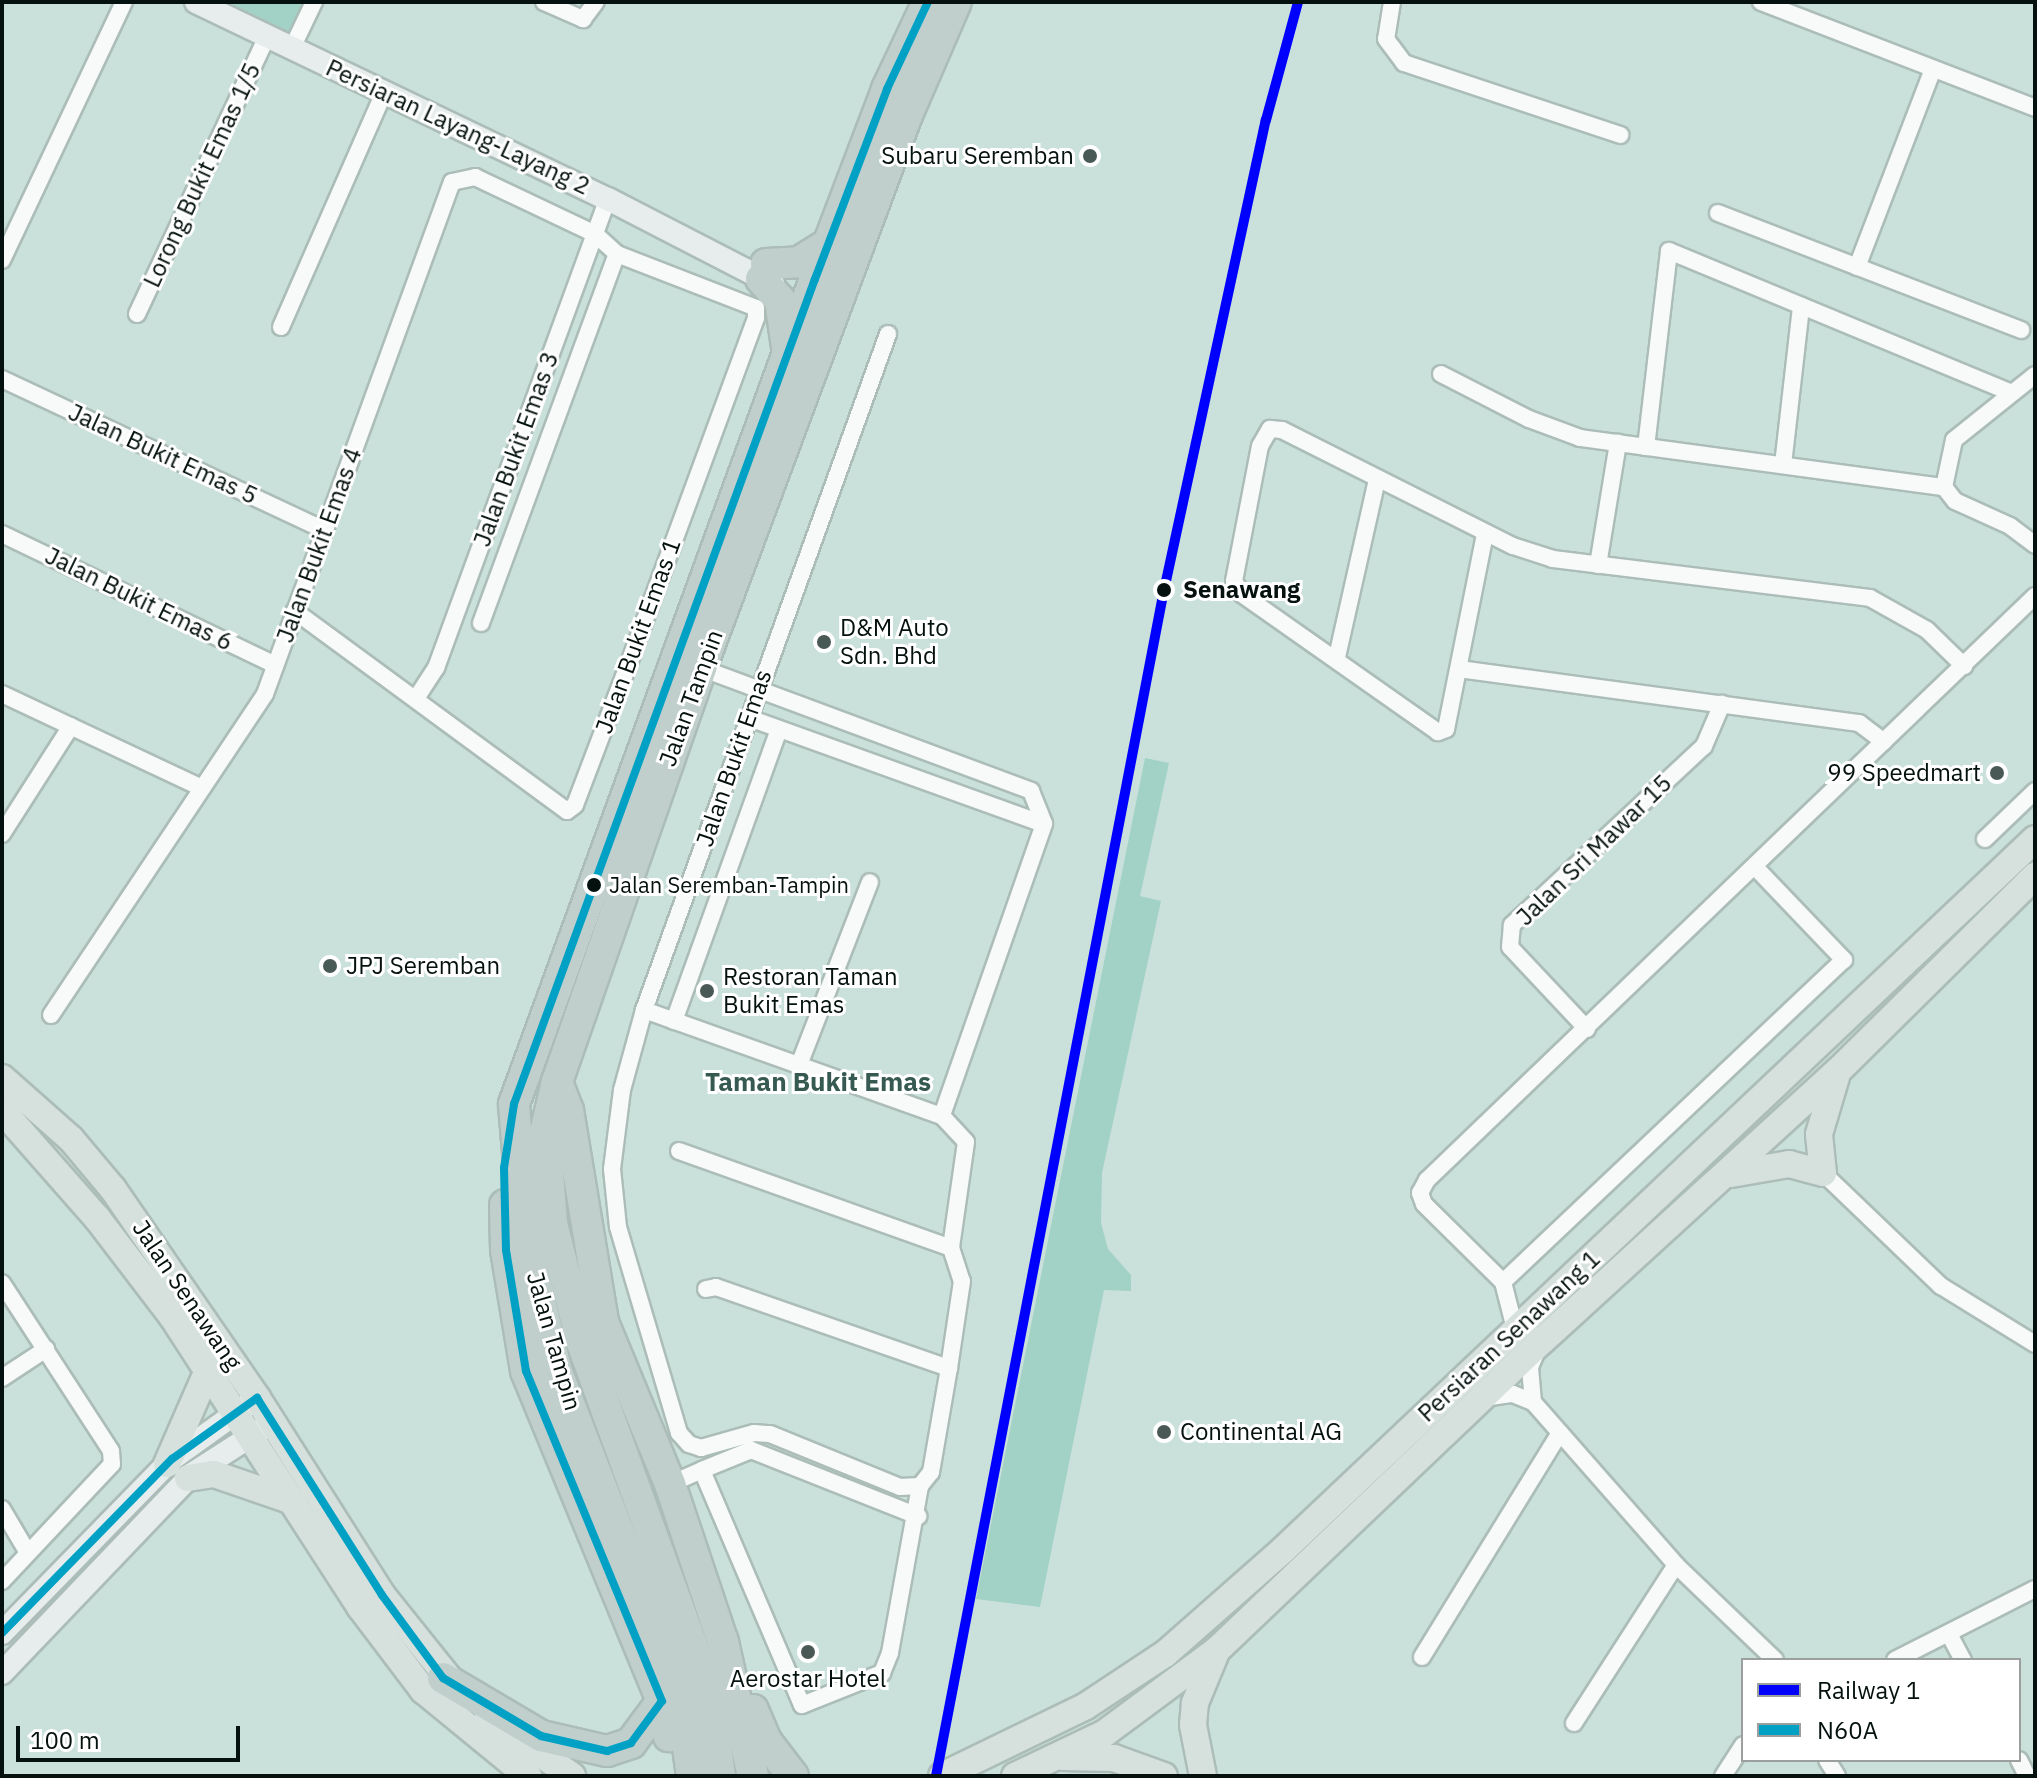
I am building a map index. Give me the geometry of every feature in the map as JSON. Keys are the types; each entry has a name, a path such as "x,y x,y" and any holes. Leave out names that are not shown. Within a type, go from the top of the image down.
{"highway":[{"name":"Jalan Tampin","path":"692,1776 680,1691 556,1369 525,1236 514,1104 811,290 887,89 928,2"},
{"name":"Jalan Tampin","path":"720,1776 708,1689 582,1343 552,1224 545,1133 557,1082 701,668 907,115 956,2"},
{"path":"788,353 780,300 763,272 799,262 829,243"},
{"path":"557,1082 568,1110 597,1301 670,1484 723,1642 766,1741 793,1776"},
{"path":"514,1104 504,1168 506,1250 526,1371 662,1701 673,1776"},
{"path":"723,1642 753,1776"},
{"path":"443,1678 541,1736 607,1751 631,1743 662,1701"}],"main road":[{"name":"Persiaran Senawang 1","path":"942,1776 1086,1706 1165,1654 1283,1550 2035,839"},
{"name":"Persiaran Senawang 1","path":"1015,1776 1105,1733 1217,1650 1542,1341 1839,1070 2035,876"},
{"path":"1726,1175 1766,1165 1823,1173 1822,1115 1839,1070"},
{"name":"Jalan Senawang","path":"2,1078 71,1139 113,1189 262,1429 443,1678 495,1723 572,1776"},
{"name":"Jalan Senawang","path":"2,1110 97,1218 208,1370 247,1405"},
{"path":"208,1370 178,1471 214,1474 293,1501"},
{"name":"Jalan Senawang","path":"262,1429 293,1501 361,1608 423,1690 528,1776"},
{"path":"1203,1776 1193,1725 1195,1703 1217,1650"},
{"path":"1055,1757 1114,1758 1164,1776"}],"street":[{"path":"2,260 124,2"},
{"name":"Persiaran Layang-Layang 2","path":"196,2 719,254 840,300"},
{"path":"292,48 314,2"},
{"path":"544,2 583,19 596,2"},
{"path":"1392,2 1386,39 1404,63 1620,135"},
{"path":"1761,2 2035,108"},
{"name":"Lorong Bukit Emas 1/5","path":"137,314 267,36"},
{"path":"1857,267 1933,69"},
{"path":"281,327 384,92"},
{"name":"Jalan Bukit Emas 4","path":"51,1015 265,694 452,182 475,177 595,234"},
{"name":"Jalan Bukit Emas 3","path":"417,697 436,668 608,199"},
{"path":"1718,213 2021,330"},
{"name":"Jalan Bukit Emas 1","path":"295,611 417,697 557,806 567,811 575,805 756,318 756,308 747,303 617,254 595,234"},
{"path":"1646,447 1669,251 2011,393"},
{"path":"481,623 617,254"},
{"path":"1783,465 1801,306"},
{"name":"Jalan Bukit Emas","path":"888,334 644,1010 620,1106 612,1169 618,1227 679,1433 701,1448 754,1433 770,1434 900,1487 920,1486"},
{"path":"1441,374 1529,419 1580,438 1944,487 1955,501 2010,526 2035,545"},
{"path":"1944,487 1954,440 2035,375"},
{"name":"Jalan Bukit Emas 5","path":"2,379 325,530"},
{"path":"1485,534 1446,729 1438,732 1337,657 1242,594 1234,581 1260,446 1270,429 1282,430 1485,534 1553,559 1870,598 1927,630 1964,666"},
{"path":"1598,565 1618,443"},
{"path":"1337,657 1377,479"},
{"name":"Jalan Bukit Emas 6","path":"2,534 275,665"},
{"path":"1515,1329 1503,1282 1424,1204 1420,1193 1427,1180 2035,596"},
{"path":"701,668 1012,781 1031,791 1044,824 942,1116"},
{"path":"1459,669 1859,723 1884,742"},
{"path":"2,694 202,788"},
{"name":"Jalan Sri Mawar 15","path":"1587,1029 1510,947 1512,925 1704,746 1722,704"},
{"path":"749,718 1044,824"},
{"path":"2,834 71,726"},
{"path":"674,1021 779,729"},
{"path":"1985,839 2035,791"},
{"path":"1503,1282 1844,960 1755,867"},
{"path":"799,1065 870,882"},
{"path":"644,1010 942,1116 966,1142 951,1248 962,1281 949,1368 931,1472 920,1486 918,1516 882,1673 802,1705 702,1470"},
{"path":"679,1151 951,1248"},
{"path":"1823,1173 1934,1281 2034,1341"},
{"path":"2,1283 111,1451 112,1464 2,1581"},
{"path":"706,1289 716,1287 949,1368"},
{"path":"1533,1402 1530,1367 1542,1341"},
{"path":"2,1378 46,1349"},
{"path":"1481,1398 1513,1394 1533,1402 1676,1565 1773,1658"},
{"path":"2,1633 247,1405"},
{"path":"2,1673 178,1471 262,1429"},
{"path":"1422,1657 1560,1433"},
{"path":"670,1484 751,1450 918,1516"},
{"path":"2,1509 28,1553"},
{"path":"1574,1723 1676,1565"},
{"path":"1899,1658 2035,1589"},
{"path":"1949,1634 1962,1658"},
{"path":"1723,1776 1741,1748"}],"green space":[{"path":"216,2 310,2 290,42"},
{"path":"1145,758 1169,763 1140,896 1161,901 1102,1173 1101,1223 1108,1249 1131,1275 1131,1291 1104,1290 1040,1607 976,1599"}],"rail line":[{"name":"1","path":"936,1776 1163,595 1266,120 1298,2"}],"transit line":[{"name":"N60A","path":"2,1633 172,1459 257,1398 382,1595 443,1678 541,1736 607,1751 631,1743 662,1701 526,1371 506,1250 504,1168 514,1104 815,279 887,89 928,2"}],"place":[{"name":"Subaru Seremban","path":"1090,156"},
{"name":"Senawang","path":"1164,590"},
{"name":"D&M Auto Sdn. Bhd","path":"824,642"},
{"name":"99 Speedmart","path":"1997,773"},
{"name":"Jalan Seremban-Tampin","path":"594,885"},
{"name":"JPJ Seremban","path":"330,966"},
{"name":"Restoran Taman Bukit Emas","path":"707,991"},
{"name":"Continental AG","path":"1164,1432"},
{"name":"Aerostar Hotel","path":"808,1652"}],"district":[{"name":"Taman Bukit Emas","path":"818,1082"}]}
